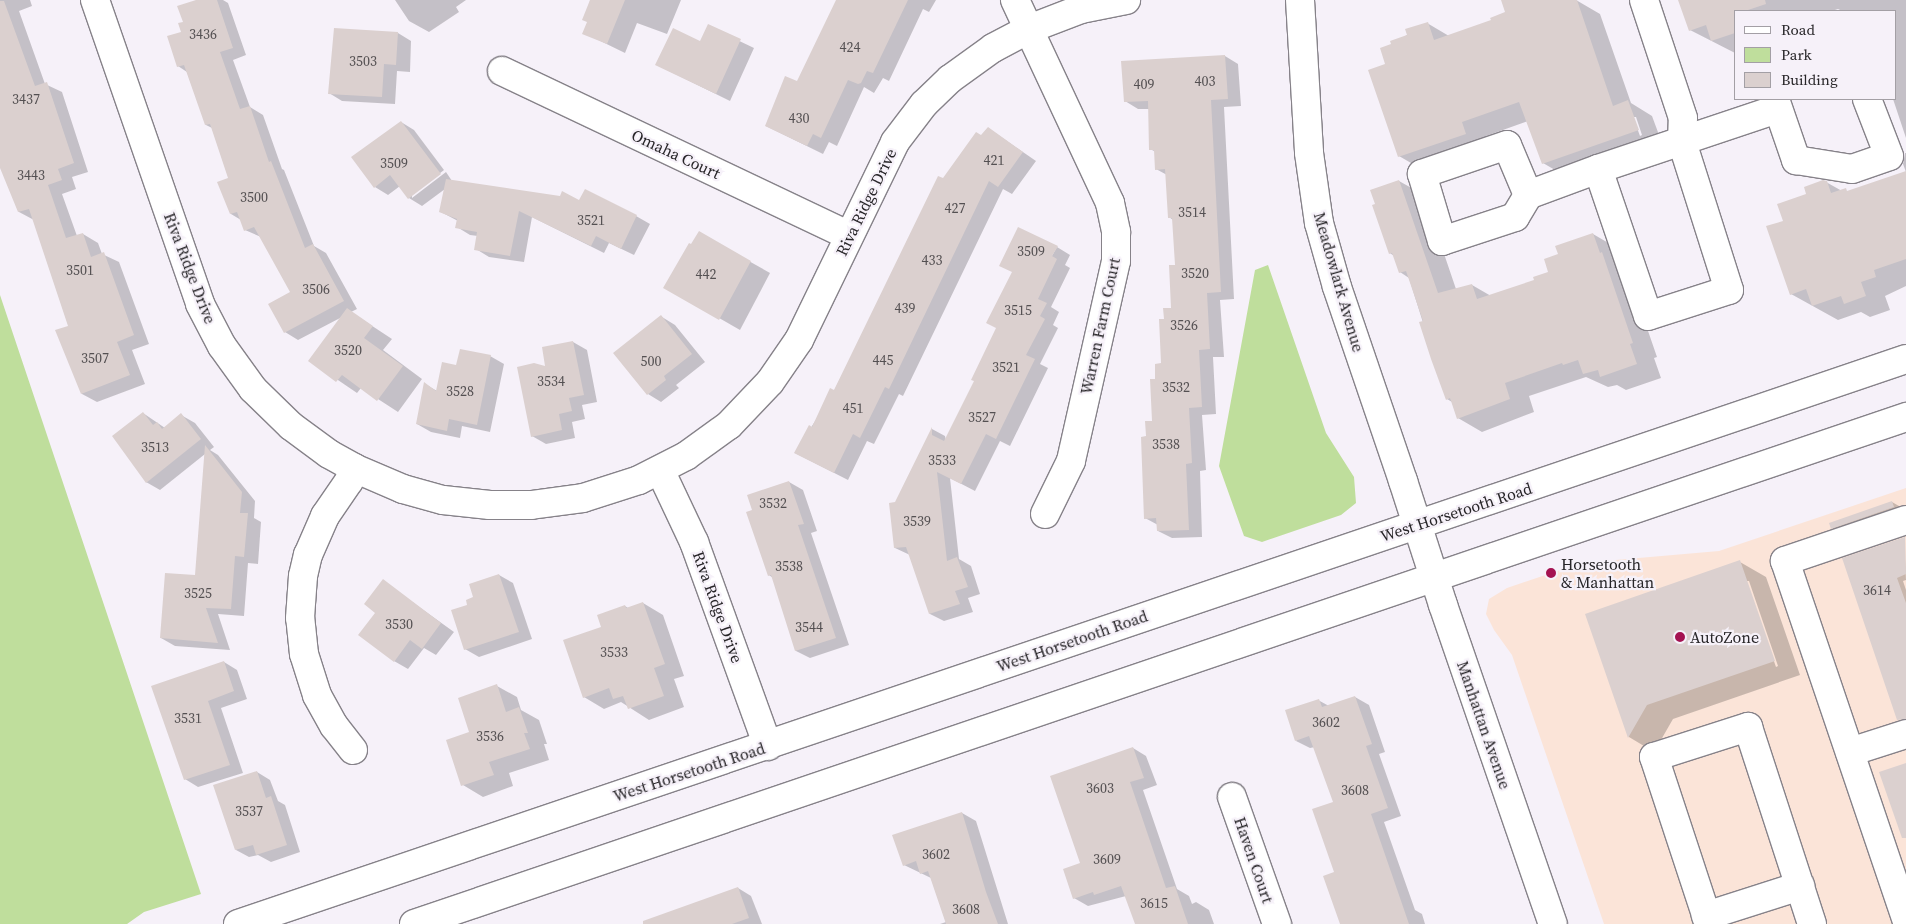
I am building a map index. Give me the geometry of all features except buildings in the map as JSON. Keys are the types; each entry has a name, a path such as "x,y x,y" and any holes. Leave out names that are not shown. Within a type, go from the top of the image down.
{"street":[{"name":"Riva Ridge Drive","path":"95,0 200,304 222,346 253,389 291,426 329,454 354,468 411,491 443,500 490,505 530,505 583,498 660,470 686,456 729,424 770,382 799,340 895,142 924,104 964,69 993,48 1029,29 1081,9 1126,0"},
{"name":"Warren Farm Court","path":"1015,0 1110,203 1116,232 1116,261 1071,461 1045,514"},
{"name":"Meadowlark Avenue","path":"1300,0 1309,153 1319,223 1337,287 1417,525"},
{"path":"1598,169 1648,316 1729,290 1682,142 1683,118 1644,0"},
{"name":"Omaha Court","path":"502,71 849,236"},
{"path":"1528,196 1598,169 1682,142 1776,104 1796,160 1852,169 1889,156 1867,100"},
{"name":"West Horsetooth Road","path":"238,924 1906,359"},
{"path":"414,924 1906,417"},
{"path":"353,750 334,726 317,695 304,654 300,618 303,576 308,555 325,516 349,481 354,468"},
{"name":"Riva Ridge Drive","path":"660,470 694,542 768,746"},
{"path":"1906,520 1785,561 1906,919"},
{"name":"Manhattan Avenue","path":"1417,525 1553,924"},
{"path":"1800,886 1707,920 1654,757 1748,726 1800,886 1812,924"},
{"path":"1850,752 1906,734"},
{"name":"Haven Court","path":"1232,797 1277,924"}],"shaded area":[{"path":"1906,488 1906,924 1604,924 1512,655 1494,630 1486,614 1489,599 1507,588 1581,563 1719,551"}],"green space":[{"path":"1268,265 1326,433 1354,477 1356,503 1341,515 1262,542 1244,536 1219,466 1255,270"},
{"path":"0,295 201,894 144,912 127,924 0,924"}],"place":[{"name":"Horsetooth & Manhattan","path":"1551,573"},
{"name":"AutoZone","path":"1680,637"}]}
